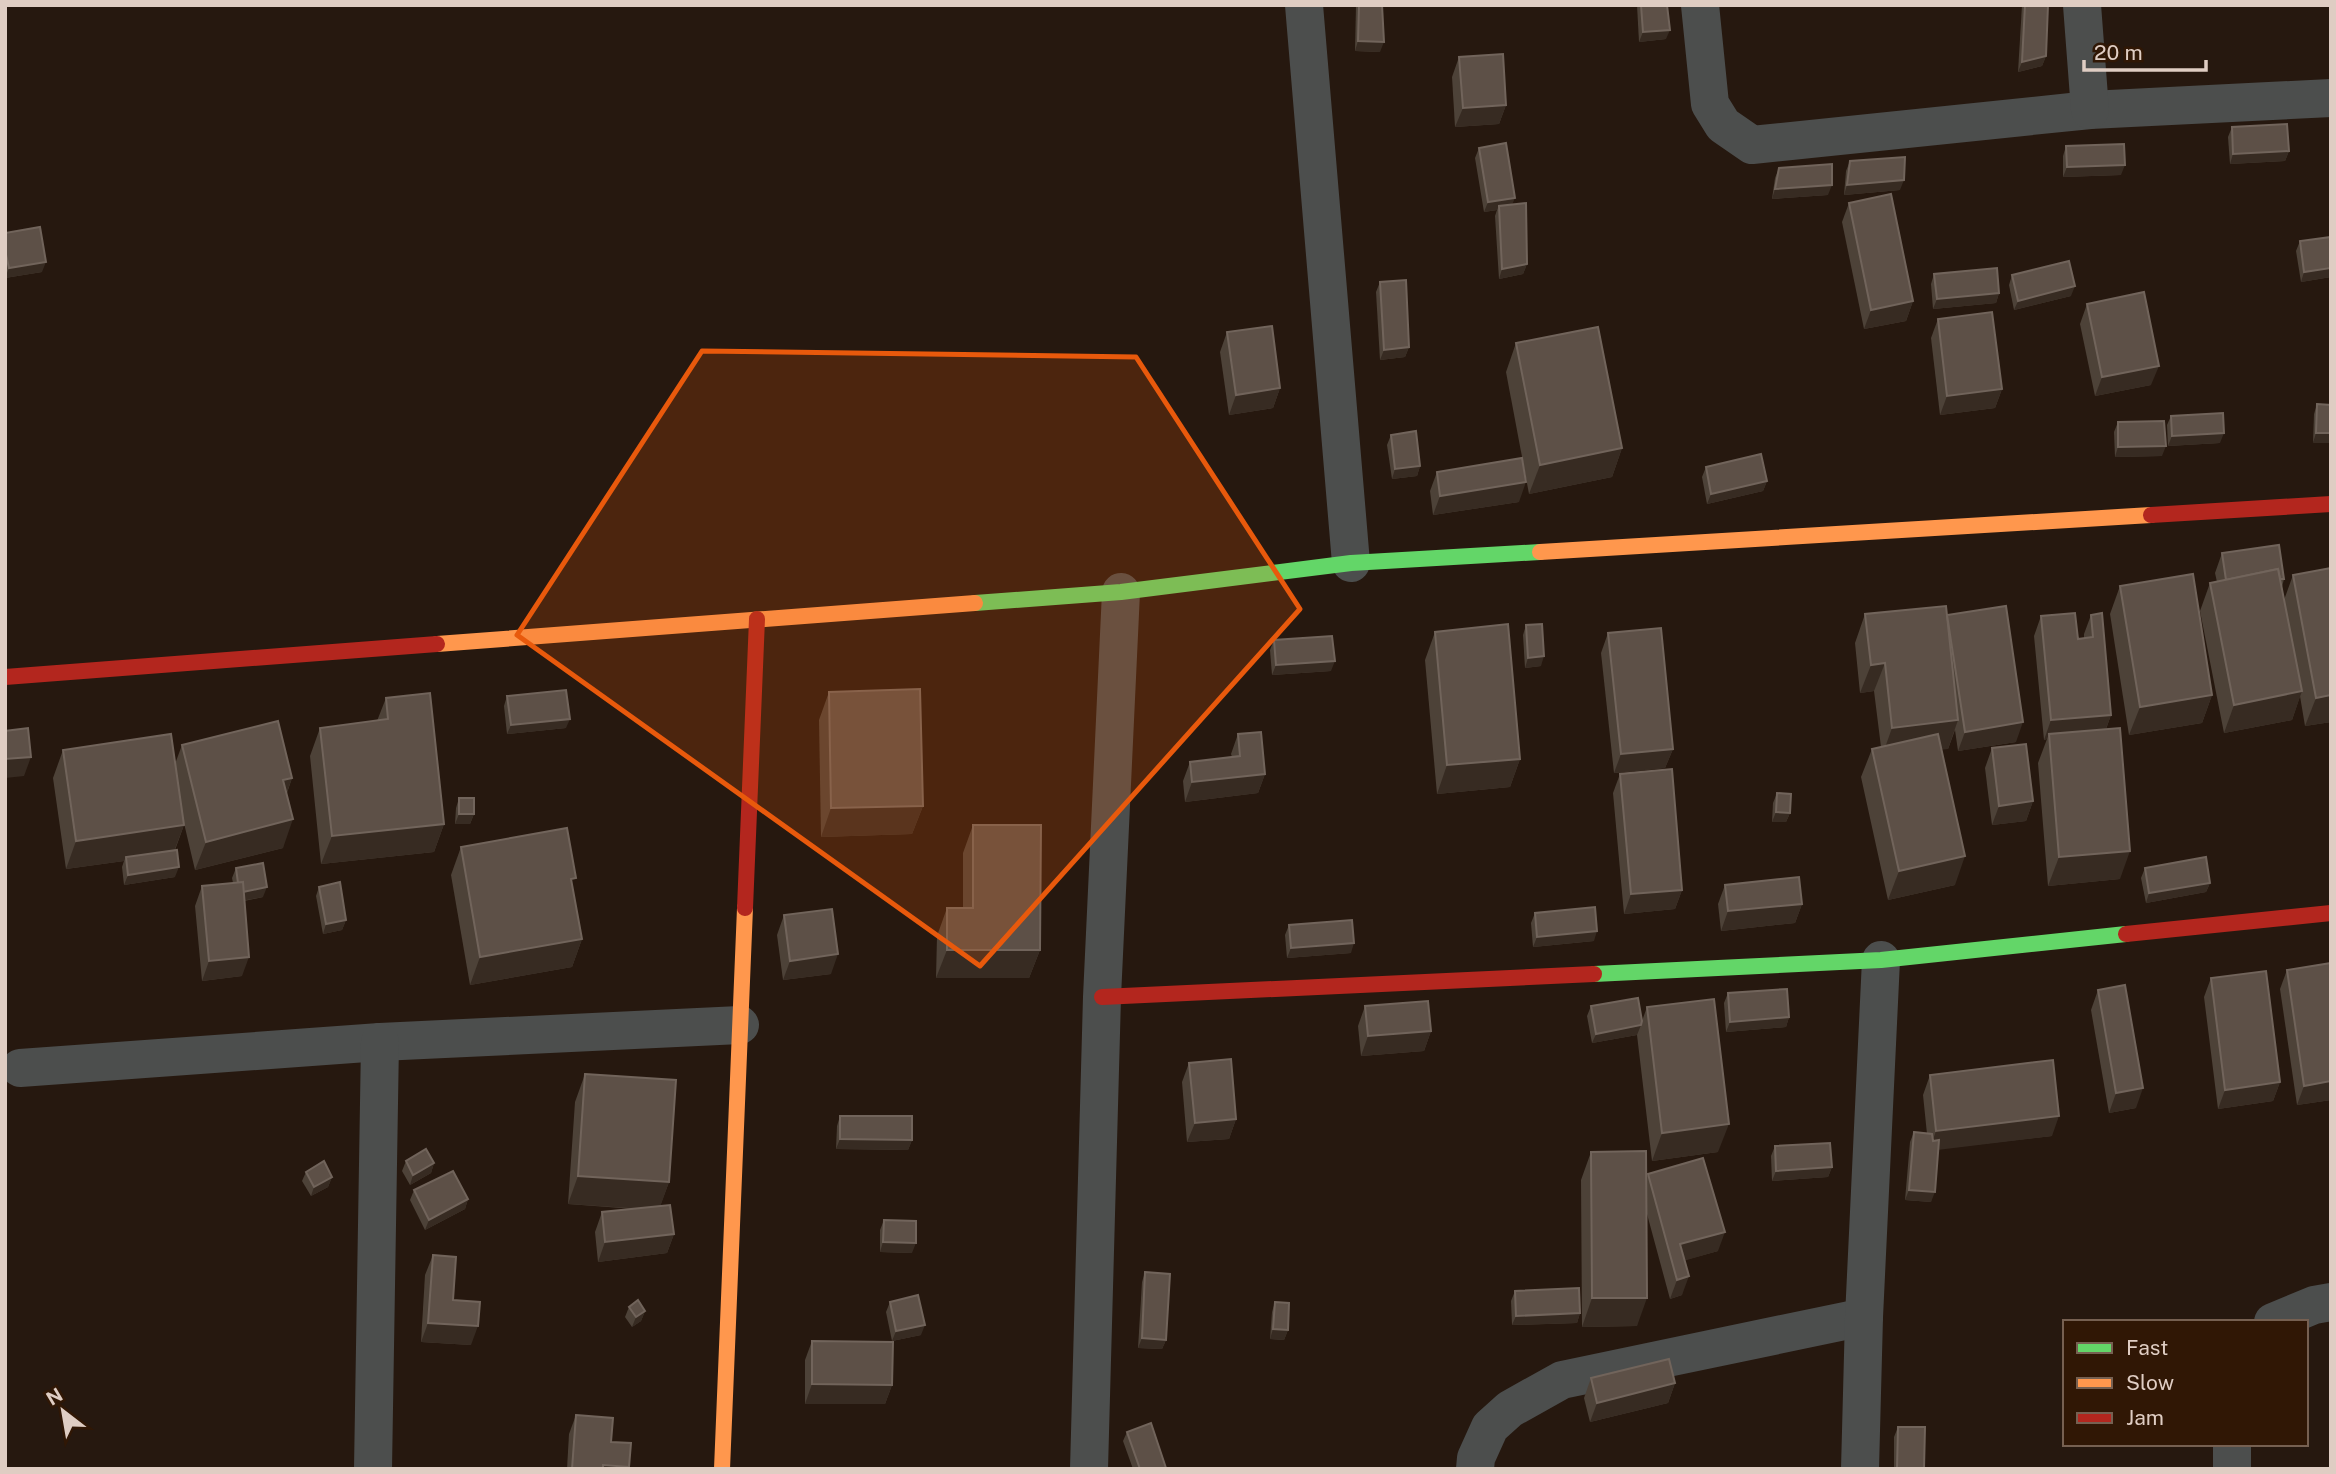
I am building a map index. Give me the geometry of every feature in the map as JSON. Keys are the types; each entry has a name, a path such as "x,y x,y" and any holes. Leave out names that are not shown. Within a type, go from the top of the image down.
{"street":[{"path":"1304,5 1351,563"},
{"path":"1700,5 1710,104 1723,125 1752,145 2090,110 2331,98"},
{"path":"2082,5 2090,110"},
{"path":"5,677 1121,592 1351,563 2331,504"},
{"path":"1089,1469 1102,997 1121,592"},
{"path":"722,1469 757,619"},
{"path":"1102,997 1881,960 2331,913"},
{"path":"1860,1469 1864,1317 1881,960"},
{"path":"20,1068 380,1042 740,1025"},
{"path":"373,1469 380,1042"},
{"path":"2278,1320 2314,1305 2331,1303"},
{"path":"1475,1469 1475,1458 1490,1427 1510,1409 1562,1380 1864,1317"},
{"path":"2232,1446 2232,1469"}],"highlighted area":[{"path":"702,351 1136,357 1300,609 980,966 517,635"}],"building":[{"path":"1359,5 1382,5 1384,42 1358,41"},
{"path":"1641,5 1667,5 1670,30 1643,32"},
{"path":"2025,5 2048,5 2046,56 2022,62"},
{"path":"1503,54 1506,105 1463,108 1459,57"},
{"path":"2287,124 2289,151 2233,154 2232,127"},
{"path":"1506,143 1515,198 1488,202 1479,148"},
{"path":"2124,144 2125,165 2067,167 2066,146"},
{"path":"1905,157 1904,180 1847,185 1850,161"},
{"path":"1832,164 1832,185 1775,189 1779,168"},
{"path":"1891,194 1913,301 1871,310 1849,203"},
{"path":"1526,203 1527,264 1502,269 1499,206"},
{"path":"40,227 46,262 9,268 5,233"},
{"path":"2331,237 2331,268 2304,272 2300,241"},
{"path":"2069,261 2075,286 2018,301 2012,275"},
{"path":"1997,268 1999,293 1937,299 1934,274"},
{"path":"1406,280 1409,347 1384,350 1380,282"},
{"path":"2144,292 2159,366 2102,377 2087,304"},
{"path":"1992,312 2002,389 1947,396 1938,319"},
{"path":"1272,326 1280,388 1236,395 1227,332"},
{"path":"1598,327 1622,448 1540,465 1516,343"},
{"path":"2317,404 2331,405 2331,433 2316,433"},
{"path":"2223,413 2224,433 2172,436 2171,416"},
{"path":"2164,421 2166,446 2118,447 2118,422"},
{"path":"1416,431 1420,466 1395,469 1391,435"},
{"path":"1761,454 1767,481 1711,494 1706,467"},
{"path":"1522,458 1526,482 1440,496 1437,472"},
{"path":"2279,545 2284,579 2280,579 2278,569 2226,580 2222,553"},
{"path":"2331,568 2331,695 2316,698 2293,575"},
{"path":"2278,569 2302,691 2234,705 2210,583"},
{"path":"2193,574 2212,695 2140,707 2120,586"},
{"path":"1946,606 1958,720 1892,728 1885,663 1871,665 1865,614"},
{"path":"2006,606 2023,722 1965,732 1947,615"},
{"path":"2075,613 2078,639 2093,637 2091,615 2102,613 2111,715 2051,720 2041,616"},
{"path":"1508,624 1520,759 1447,765 1435,632"},
{"path":"1542,624 1544,656 1528,658 1526,625"},
{"path":"1661,628 1673,749 1621,754 1608,633"},
{"path":"1332,636 1335,661 1276,665 1274,640"},
{"path":"920,689 923,806 831,808 829,692"},
{"path":"566,690 570,719 511,725 507,696"},
{"path":"430,693 444,824 332,836 320,728 388,719 386,698"},
{"path":"278,721 292,778 283,780 293,819 206,842 182,745"},
{"path":"28,728 31,757 5,759 5,731"},
{"path":"2120,728 2130,851 2059,857 2049,734"},
{"path":"1261,732 1265,774 1192,782 1190,762 1240,756 1238,734"},
{"path":"171,734 184,825 76,841 63,750"},
{"path":"1938,734 1965,856 1899,871 1872,749"},
{"path":"2026,744 2033,801 1999,806 1992,748"},
{"path":"1672,769 1682,890 1631,894 1620,774"},
{"path":"1777,793 1791,794 1790,813 1776,812"},
{"path":"459,798 474,798 474,814 459,814"},
{"path":"973,825 1041,825 1040,950 947,950 947,908 973,908"},
{"path":"567,828 576,878 571,879 582,939 480,957 461,847"},
{"path":"177,850 179,867 128,875 126,857"},
{"path":"2206,857 2210,883 2149,893 2145,868"},
{"path":"263,863 267,887 243,892 243,882 238,883 236,868"},
{"path":"1799,877 1802,904 1728,911 1725,885"},
{"path":"243,882 249,957 209,961 202,886"},
{"path":"340,882 346,920 326,924 319,887"},
{"path":"1595,907 1597,931 1537,937 1535,913"},
{"path":"832,909 838,954 790,961 784,915"},
{"path":"1352,920 1354,943 1291,948 1289,925"},
{"path":"2331,963 2331,1081 2304,1086 2287,970"},
{"path":"2266,971 2280,1082 2225,1090 2211,978"},
{"path":"2125,985 2143,1088 2116,1093 2098,990"},
{"path":"1787,989 1789,1017 1730,1022 1728,993"},
{"path":"1638,998 1641,1025 1596,1034 1591,1006"},
{"path":"1714,999 1729,1124 1662,1133 1647,1007"},
{"path":"1428,1001 1431,1031 1368,1036 1365,1006"},
{"path":"1231,1059 1236,1119 1195,1123 1189,1063"},
{"path":"2053,1060 2059,1116 1936,1131 1930,1075"},
{"path":"585,1074 676,1080 669,1182 578,1176"},
{"path":"840,1116 912,1116 912,1140 840,1139"},
{"path":"1914,1132 1932,1134 1933,1141 1939,1140 1935,1192 1909,1190"},
{"path":"1830,1143 1832,1167 1776,1171 1775,1146"},
{"path":"426,1149 434,1163 413,1175 406,1161"},
{"path":"1646,1151 1647,1298 1592,1298 1591,1152"},
{"path":"1703,1158 1725,1232 1680,1244 1689,1276 1677,1280 1648,1174"},
{"path":"324,1161 332,1177 314,1187 306,1172"},
{"path":"453,1171 468,1199 429,1220 414,1190"},
{"path":"670,1205 674,1234 605,1242 602,1212"},
{"path":"884,1220 916,1221 916,1243 883,1242"},
{"path":"433,1255 456,1257 453,1300 480,1302 478,1326 428,1323"},
{"path":"1145,1272 1170,1274 1166,1340 1142,1338"},
{"path":"1579,1288 1580,1313 1516,1316 1515,1291"},
{"path":"918,1295 925,1325 896,1331 890,1302"},
{"path":"638,1300 645,1311 636,1317 629,1307"},
{"path":"1275,1302 1289,1303 1288,1330 1273,1329"},
{"path":"812,1341 893,1342 892,1385 812,1384"},
{"path":"1669,1359 1675,1383 1597,1403 1591,1378"},
{"path":"576,1415 613,1418 611,1442 631,1443 629,1467 603,1465 603,1469 572,1469"},
{"path":"1151,1423 1166,1468 1163,1469 1140,1469 1127,1432"},
{"path":"1898,1427 1925,1427 1924,1469 1897,1469"}],"traffic: fast":[{"path":"975,603 1121,592 1351,563 1540,552"},
{"path":"1594,974 1881,960 2126,934"}],"traffic: slow":[{"path":"1540,552 2151,515"},
{"path":"437,644 975,603"},
{"path":"722,1469 745,908"}],"traffic: jam":[{"path":"2151,515 2331,504"},
{"path":"745,908 757,619"},
{"path":"5,677 437,644"},
{"path":"2126,934 2331,913"},
{"path":"1102,997 1594,974"}]}
